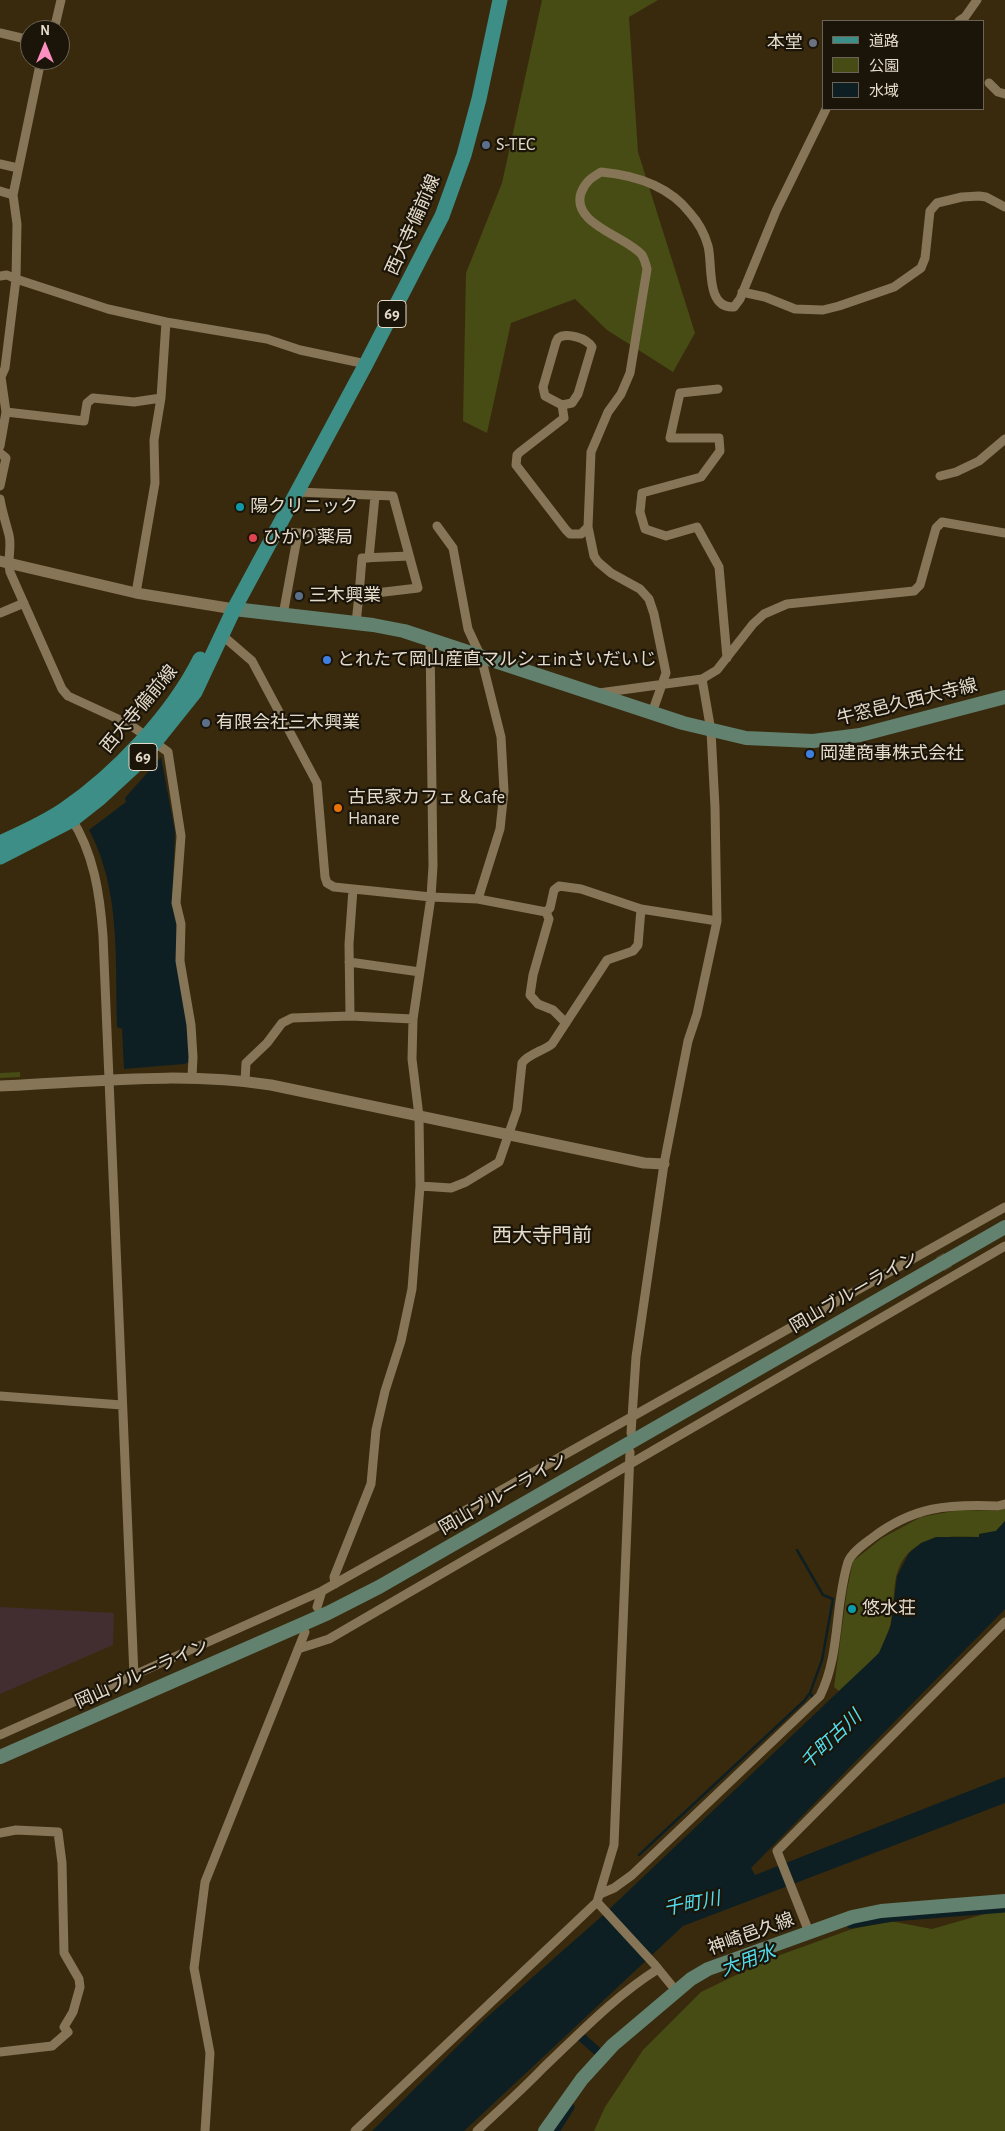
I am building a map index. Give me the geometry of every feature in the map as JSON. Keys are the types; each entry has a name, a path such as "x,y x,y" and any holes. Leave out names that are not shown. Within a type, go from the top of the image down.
{"main road":[{"name":"西大寺備前線","path":"151,738 195,692 223,636 234,609 366,364 442,216 464,155 500,0"},
{"name":"西大寺備前線","path":"0,857 68,815 139,762 151,738 194,672 215,631 234,609"},
{"name":"牛窓邑久西大寺線","path":"234,609 356,623 404,632 652,713 711,731 746,738 786,741 836,739 885,730 1004,694"},
{"name":"西大寺備前線","path":"0,843 68,815"},
{"name":"岡山ブルーライン","path":"0,1757 328,1613 379,1587 1005,1227"},
{"name":"神崎邑久線","path":"545,2131 595,2063 621,2037 691,1979 708,1969 852,1917 881,1911 1005,1901"}],"street":[{"path":"56,20 61,0"},
{"path":"960,20 965,17 977,0"},
{"path":"0,33 20,38"},
{"path":"0,446 6,412 1,377 5,368 16,279 17,224 13,195 39,70"},
{"path":"990,83 998,92 1005,94"},
{"path":"652,713 666,673 649,598 640,589 611,573 598,562 594,556 588,528 591,452 608,412 621,394 630,373 647,269 642,255 587,218 581,208 579,198 584,185 602,172 634,177 675,197 691,213 706,238 713,289 718,301 728,307 734,307 737,304 776,211 826,110"},
{"path":"0,164 18,168"},
{"path":"0,191 13,195"},
{"path":"742,292 765,297 795,310 823,310 848,303 894,287 921,268 925,258 930,211 937,203 962,197 978,196 1005,207"},
{"path":"0,276 7,275 108,309 166,322 267,339 300,350 366,364"},
{"path":"136,593 155,483 154,440 161,398 166,322"},
{"path":"565,335 587,341 591,344 592,350 576,399 572,403 562,405 545,396 543,387 556,342 561,336 565,335"},
{"path":"718,389 680,393 670,438 719,438 720,451 701,477 642,493 640,512 646,529 666,536 697,527 718,567 727,658"},
{"path":"6,412 84,421 87,403 93,398 134,402 161,398"},
{"path":"562,405 564,418 520,452 516,465 570,534 581,534 588,528"},
{"path":"940,476 956,472 979,460 1005,439"},
{"path":"0,453 6,458 0,486"},
{"path":"298,492 393,496 418,588 359,595"},
{"path":"369,558 375,496"},
{"path":"0,499 4,523 10,535 4,562 62,689 68,696 128,724 151,738 168,752 181,836 176,902 181,924 180,961 191,1025 192,1077"},
{"path":"592,694 663,686 702,679 717,670 759,619 787,604 914,591 920,585 936,528 942,522 1005,533"},
{"path":"437,526 453,548 468,629 482,657 501,737 504,792 500,829 478,899"},
{"path":"277,531 298,533 335,532"},
{"path":"283,615 298,533"},
{"path":"356,623 362,558 409,556"},
{"path":"4,562 136,593 234,609"},
{"path":"0,613 24,603"},
{"path":"223,636 252,661 317,783 325,877 328,883 334,887 431,897 478,899 546,912"},
{"path":"335,1584 334,1577 371,1484 376,1430 385,1390 401,1341 412,1289 420,1186 419,1116 412,1060 413,1019 431,897 433,866 430,640"},
{"path":"631,1433 636,1357 664,1164 688,1041 697,1014 717,921 715,807 711,731 702,679"},
{"path":"68,815 90,858 101,904 134,1676"},
{"path":"546,912 550,908 554,890 559,886 581,889 641,909 717,921"},
{"path":"350,1016 349,962 354,889"},
{"path":"420,1186 451,1188 466,1182 498,1162 517,1110 522,1063 526,1058 544,1051 552,1044 607,960 633,951 638,945 641,909"},
{"path":"546,912 549,919 533,975 530,995 538,1004 553,1010 566,1023"},
{"path":"349,962 420,972"},
{"path":"246,1081 246,1063 267,1043 282,1023 292,1018 350,1016 413,1019"},
{"path":"0,1086 192,1077 246,1081 644,1163 664,1164"},
{"path":"0,1736 322,1591 1005,1207"},
{"path":"298,1649 329,1639 630,1465 950,1272 1005,1246"},
{"path":"935,1247 940,1255"},
{"path":"0,1396 122,1405"},
{"path":"630,1452 614,1845 598,1898 606,1911 677,1992"},
{"path":"355,2131 598,1898 632,1875 820,1696 830,1677 849,1560 864,1544 889,1525 913,1514 940,1506 998,1506 1005,1504"},
{"path":"317,1607 322,1591"},
{"path":"809,1932 777,1851 1005,1622"},
{"path":"205,2131 210,2053 194,1968 205,1882 304,1632"},
{"path":"0,1834 16,1830 58,1832 62,1863 64,1952 79,1979 80,1987 73,2012 64,2026 68,2032 52,2046 0,2052"},
{"path":"477,2131 543,2069 584,2027 656,1967"}],"shaded area":[{"path":"0,1607 114,1613 113,1645 0,1694"}],"green space":[{"path":"542,0 658,0 629,17 638,152 695,333 673,372 607,330 575,299 511,323 487,433 463,421 466,273 502,183"},
{"path":"20,1072 20,1077 0,1078 0,1073"},
{"path":"1005,1508 1005,1521 996,1531 980,1534 979,1537 938,1538 915,1547 906,1556 899,1567 895,1583 893,1610 885,1642 876,1656 839,1691 834,1687 847,1590 853,1561 882,1538 921,1517 959,1510 999,1511"},
{"path":"1005,1911 1005,2131 594,2131 605,2107 643,2050 701,1992 769,1959 852,1929 890,1921 932,1929 988,1913"}],"water":[{"path":"161,757 175,832 172,902 177,929 190,1062 124,1069 122,1029 117,1027 116,951 111,901 107,877 89,830 126,802 125,798"},
{"path":"1005,1521 1005,1609 751,1868 755,1875 1005,1777 1005,1803 683,1926 464,2131 372,2131 486,2018 601,1917 879,1653 891,1625 897,1576 909,1553 921,1543 936,1537 979,1537 979,1534 996,1531"}],"waterway":[{"path":"797,1550 823,1595 833,1599 822,1660 810,1693 814,1699"},
{"path":"639,1855 804,1701 810,1693"},
{"name":"大用水","path":"851,1924 893,1917 1005,1908"},
{"path":"579,2035 597,2051"},
{"name":"大用水","path":"555,2131 570,2107"}],"tunnel":[{"path":"940,1255 948,1269"}],"place":[{"name":"本堂","path":"813,43"},
{"name":"S-TEC","path":"486,145"},
{"name":"陽クリニック","path":"240,507"},
{"name":"ひかり薬局","path":"253,538"},
{"name":"三木興業","path":"299,596"},
{"name":"とれたて岡山産直マルシェinさいだいじ","path":"327,660"},
{"name":"有限会社三木興業","path":"206,723"},
{"name":"岡建商事株式会社","path":"810,754"},
{"name":"古民家カフェ＆Cafe Hanare","path":"338,808"},
{"name":"悠水荘","path":"852,1609"}],"district":[{"name":"西大寺門前","path":"542,1236"}],"water label":[{"name":"千町古川","path":"831,1740"},
{"name":"千町川","path":"692,1904"}]}
